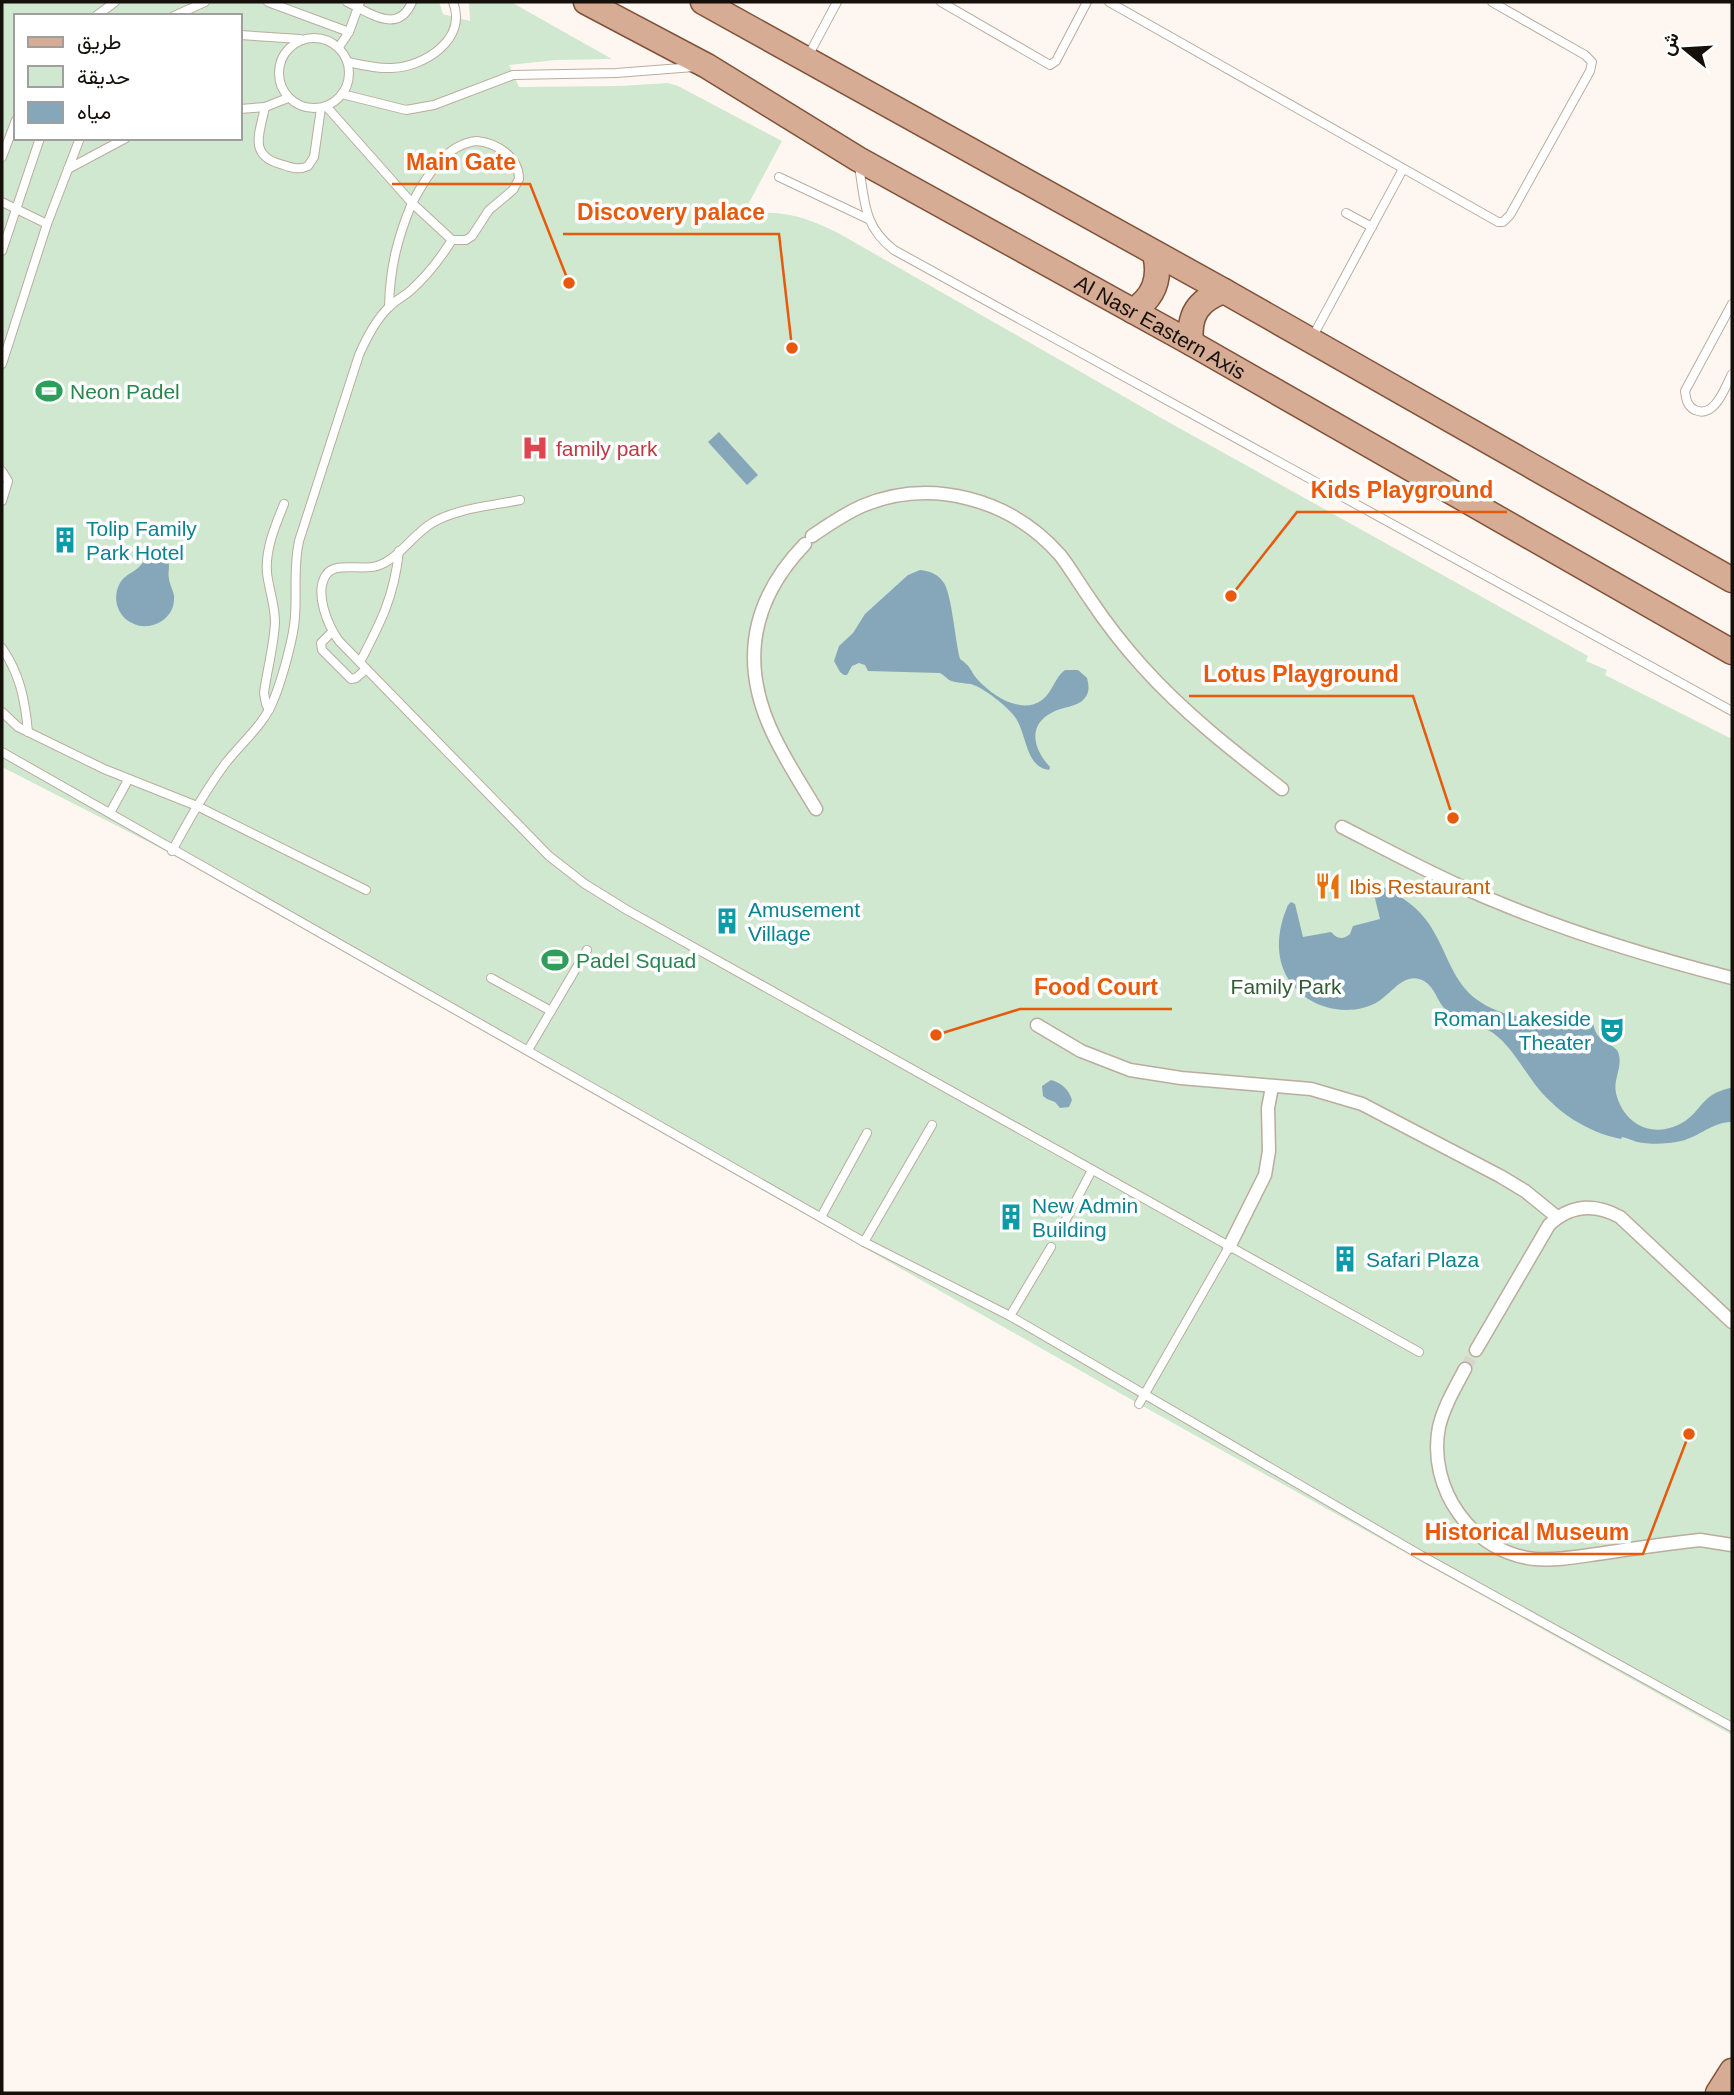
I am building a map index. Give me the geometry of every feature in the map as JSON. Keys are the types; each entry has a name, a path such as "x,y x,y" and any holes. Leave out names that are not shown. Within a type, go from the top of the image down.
{"main road":[{"name":"Al Nasr Eastern Axis","path":"586,2 707,66 858,159 1191,343 1732,652"},
{"path":"703,2 1224,291 1732,580"},
{"path":"1133,311 1144,304 1153,293 1157,281 1156,254"},
{"path":"1191,343 1189,329 1200,304 1211,295 1224,291"},
{"path":"1718,2093 1732,2071"}],"street":[{"path":"816,809 769,726 756,684 754,643 762,608 778,575 808,540 848,512 865,505 908,495 953,495 989,505 1037,532 1062,558 1112,630 1167,693 1282,789"},
{"path":"1342,827 1434,874 1534,917 1655,958 1732,978"},
{"path":"1037,1025 1081,1052 1130,1070 1319,1091 1345,1098 1378,1111 1525,1191 1557,1217"},
{"path":"1229,1247 1265,1175 1269,1151 1268,1108 1272,1087"},
{"path":"1476,1350 1542,1234 1566,1211 1588,1207 1599,1208 1620,1217 1732,1322"},
{"path":"1465,1369 1443,1414 1439,1429 1438,1461 1441,1477 1453,1506 1486,1541 1515,1555 1546,1560 1700,1540 1732,1545"}],"lane":[{"path":"99,14 115,2"},
{"path":"178,14 205,2"},
{"path":"268,2 349,32"},
{"path":"347,2 359,4 379,18 396,19 409,10 412,2"},
{"path":"348,62 394,69 429,57 449,38 457,18 453,2"},
{"path":"806,60 837,2"},
{"path":"941,2 1052,65 1087,2"},
{"path":"1109,2 1493,220 1503,222 1510,215 1590,71 1592,62 1590,58 1492,2"},
{"path":"339,47 349,32 359,4"},
{"path":"242,35 301,39 321,37 339,47 348,62 348,84 335,101 324,107 303,107 288,98 283,90 278,70 285,51 301,39"},
{"path":"342,94 393,108 416,110 513,75 616,73 707,66"},
{"path":"242,108 265,107 288,98"},
{"path":"265,107 258,141 262,154 273,162 296,169 308,166 314,157 324,107"},
{"path":"324,107 412,202 452,240 466,240 472,236 489,210 517,185 519,173 503,150 495,145 477,141 459,145 451,150 412,202 394,253 388,307"},
{"path":"2,157 14,125"},
{"path":"2,251 39,140"},
{"path":"2,364 47,224 79,140"},
{"path":"68,169 122,140"},
{"path":"858,159 868,219 879,237 894,250 1732,711"},
{"path":"1310,341 1403,169"},
{"path":"779,177 868,219"},
{"path":"2,202 47,224"},
{"path":"1346,213 1372,227"},
{"path":"172,851 223,766 263,720 275,697 293,630 295,566 299,541 359,355 388,307 424,277 452,240"},
{"path":"1732,304 1685,391 1686,401 1693,410 1703,412 1713,408 1732,374"},
{"path":"2,471 8,481 2,501"},
{"path":"520,500 445,516 422,530 379,565 368,568 337,567 327,574 323,585 323,599 327,621 339,641 534,841 585,884 627,911 1419,1352"},
{"path":"269,710 264,693 275,623 267,570 268,556 276,523 284,505"},
{"path":"332,632 321,643 322,650 351,679 356,678 386,611 396,578 399,551"},
{"path":"2,648 20,681 28,732"},
{"path":"2,712 18,727 28,732 128,780 197,806 366,890"},
{"path":"2,752 864,1242 1010,1316 1422,1556 1732,1727"},
{"path":"110,813 128,780"},
{"path":"528,1050 587,950"},
{"path":"491,978 551,1011"},
{"path":"864,1242 932,1125"},
{"path":"821,1217 867,1133"},
{"path":"1061,1229 1092,1170"},
{"path":"1010,1316 1051,1247"},
{"path":"1139,1404 1229,1247"}],"green space":[{"name":"Family Park","path":"2,2 439,2 443,14 470,21 469,2 511,2 612,59 556,60 509,65 519,87 668,83 782,141 742,216 768,213 793,216 840,234 1163,419 1588,656 1586,661 1607,670 1605,675 1732,739 1732,1735 1139,1404 170,853 2,767"}],"water":[{"path":"719,432 758,475 747,485 708,442"},
{"path":"156,554 166,558 169,564 173,607 158,623 137,625 125,618 118,608 117,591 124,578"},
{"path":"920,570 934,574 944,583 960,659 984,686 999,697 1016,704 1034,704 1046,697 1065,670 1078,670 1087,678 1088,689 1084,699 1044,717 1036,731 1037,746 1050,767 1049,770 1035,763 1015,717 995,698 976,686 951,681 940,673 868,671 865,665 859,663 852,666 847,675 840,672 834,661 839,646 853,633 865,614 908,575"},
{"path":"1372,883 1400,896 1416,908 1429,923 1465,989 1488,1007 1509,1015 1525,1017 1539,1018 1571,1012 1592,1018 1598,1036 1618,1052 1620,1060 1616,1093 1631,1120 1648,1128 1668,1129 1686,1121 1712,1095 1732,1088 1732,1122 1719,1124 1688,1139 1665,1143 1648,1144 1624,1137 1621,1139 1608,1136 1572,1119 1552,1103 1498,1037 1446,1010 1424,981 1405,981 1379,1001 1351,1010 1321,1006 1304,996 1294,987 1282,966 1280,929 1288,905 1291,902 1295,904 1303,937 1331,932 1342,938 1350,934 1353,926 1380,919 1372,886 1368,886"},
{"path":"1051,1080 1062,1085 1069,1093 1072,1100 1069,1107 1060,1108 1043,1096 1042,1086"}],"tunnel":[{"path":"1465,1369 1476,1350"}],"place":[{"name":"Main Gate","path":"569,283"},
{"name":"Discovery palace","path":"792,348"},
{"name":"Neon Padel","path":"49,391"},
{"name":"family park","path":"535,448"},
{"name":"Tolip Family Park Hotel","path":"65,540"},
{"name":"Kids Playground","path":"1231,596"},
{"name":"Lotus Playground","path":"1453,818"},
{"name":"Ibis Restaurant","path":"1328,886"},
{"name":"Amusement Village","path":"727,921"},
{"name":"Padel Squad","path":"555,960"},
{"name":"Roman Lakeside Theater","path":"1612,1030"},
{"name":"Food Court","path":"936,1035"},
{"name":"New Admin Building","path":"1011,1217"},
{"name":"Safari Plaza","path":"1345,1259"},
{"name":"Historical Museum","path":"1689,1434"}]}
